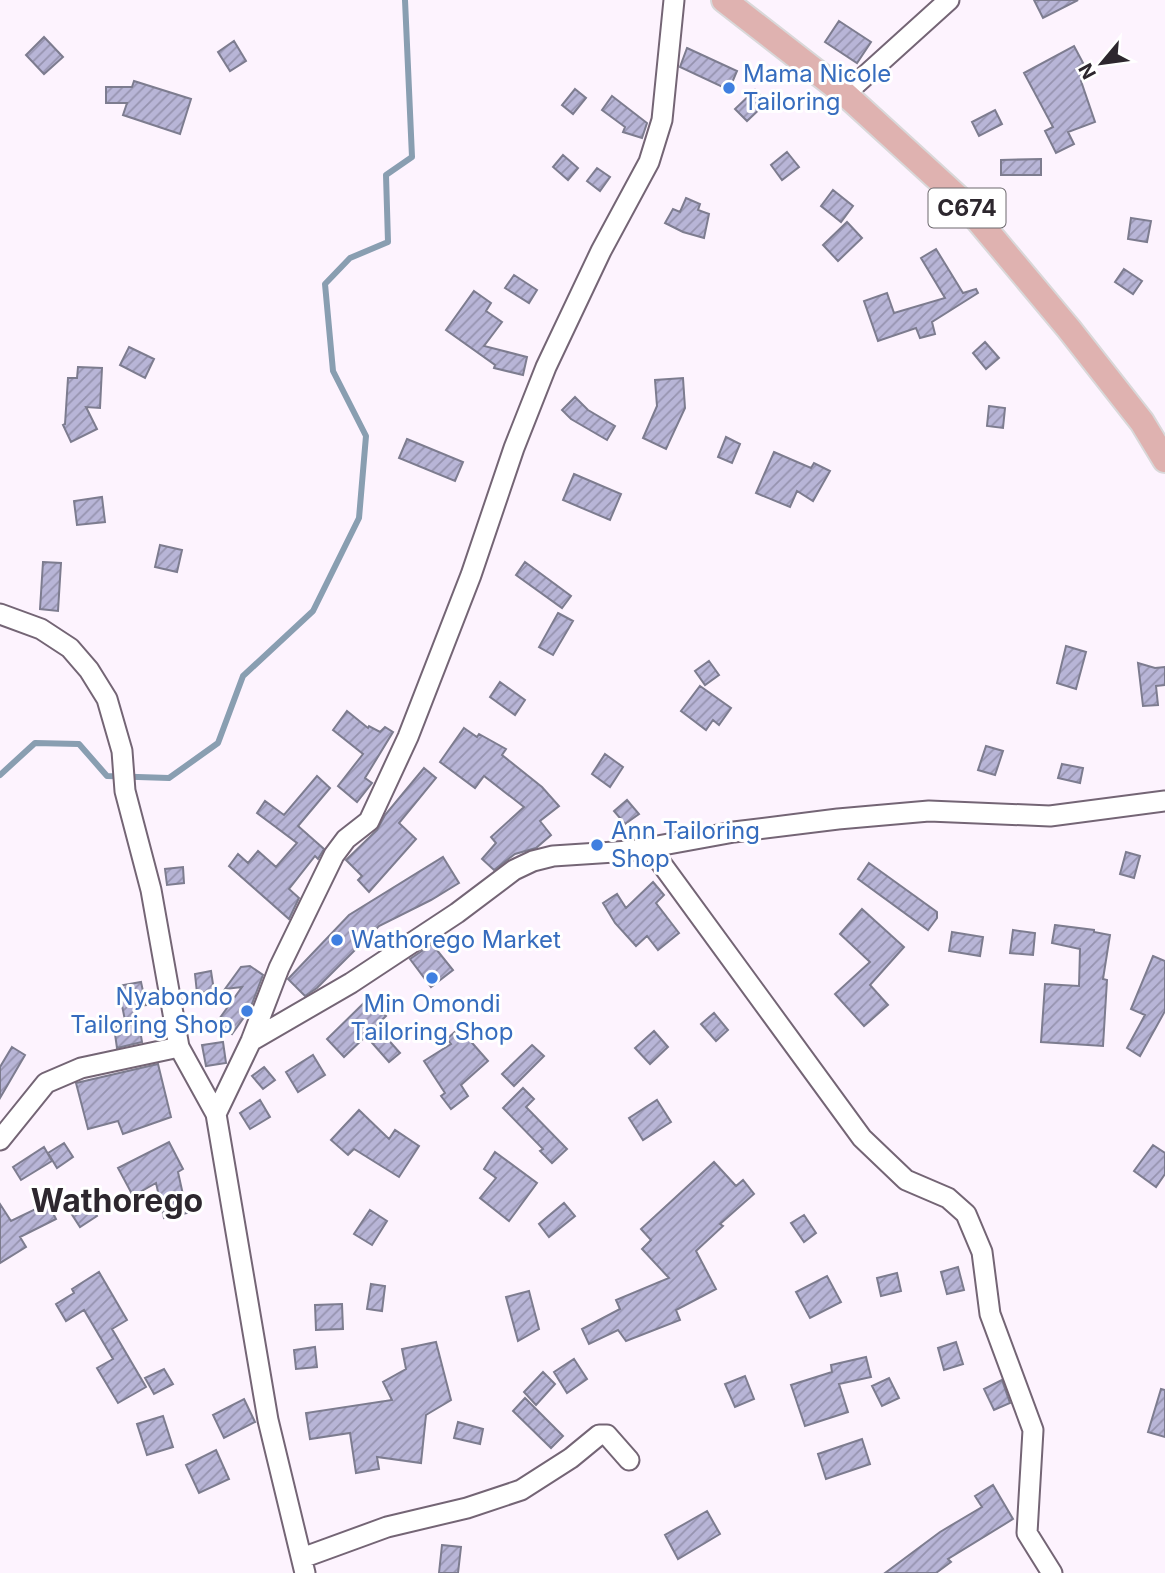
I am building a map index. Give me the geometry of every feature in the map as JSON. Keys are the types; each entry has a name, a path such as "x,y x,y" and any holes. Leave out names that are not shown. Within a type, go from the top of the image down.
{"main road":[{"name":"C674","path":"724,0 845,94 962,201 1069,329 1142,422 1165,460"}],"street":[{"path":"216,1114 251,1041 279,968 334,855 346,839 369,821 408,737 471,575 514,448 546,367 601,251 649,162 662,120 674,0"},
{"path":"845,94 949,0"},
{"path":"0,614 41,629 70,648 89,670 107,699 122,751 124,791 151,890 179,1047 216,1114 268,1420 304,1566 387,1527 467,1508 521,1490 571,1458 599,1435 607,1435 629,1460"},
{"path":"251,1041 372,969 457,913 514,870 553,856 630,851 734,832 838,819 929,811 1050,816 1165,801"},
{"path":"650,848 862,1138 906,1180 948,1198 966,1214 982,1252 990,1314 1033,1430 1027,1533 1052,1573"},
{"path":"0,1140 46,1083 81,1069 179,1047"}],"building":[{"path":"1034,0 1078,0 1043,18"},
{"path":"839,21 871,42 857,63 825,42"},
{"path":"44,37 63,57 44,74 26,55"},
{"path":"234,41 246,61 230,71 218,52"},
{"path":"1074,46 1090,76 1081,81 1095,122 1068,132 1074,144 1056,153 1045,131 1053,127 1024,73"},
{"path":"687,48 737,71 729,90 680,67"},
{"path":"134,81 191,99 180,134 123,115 127,103 106,103 106,87 132,87"},
{"path":"575,89 586,98 573,114 562,105"},
{"path":"755,90 767,102 747,121 735,109"},
{"path":"612,96 647,123 642,138 623,132 625,127 602,110"},
{"path":"995,110 1002,124 979,136 972,122"},
{"path":"787,152 799,167 782,180 771,165"},
{"path":"563,155 578,168 568,180 553,167"},
{"path":"1041,159 1041,175 1001,175 1001,160"},
{"path":"597,168 610,177 600,191 587,181"},
{"path":"833,190 853,206 841,222 821,206"},
{"path":"686,198 700,204 698,210 709,214 704,238 665,223 673,209 680,212"},
{"path":"1131,218 1151,221 1147,242 1128,239"},
{"path":"847,222 862,238 838,261 823,245"},
{"path":"936,249 963,293 976,289 978,293 932,322 935,334 920,338 916,328 878,341 864,301 887,293 894,313 945,298 921,258"},
{"path":"1124,269 1142,281 1133,294 1115,282"},
{"path":"514,275 537,290 529,303 505,288"},
{"path":"474,291 491,303 486,311 502,322 484,346 527,357 523,375 494,368 495,365 446,330"},
{"path":"985,342 999,358 986,369 973,353"},
{"path":"129,347 154,359 145,378 120,365"},
{"path":"78,367 102,368 100,408 86,407 97,429 71,442 63,425 68,378 77,378"},
{"path":"683,378 685,408 666,449 643,438 657,406 655,380"},
{"path":"575,397 588,410 615,426 607,440 571,419 562,410"},
{"path":"989,406 1005,408 1003,428 987,426"},
{"path":"726,437 740,444 732,463 718,457"},
{"path":"407,439 463,462 455,481 399,458"},
{"path":"774,452 811,468 814,463 830,471 813,501 797,491 790,507 756,493"},
{"path":"574,474 621,494 610,520 563,500"},
{"path":"102,497 105,522 77,525 74,501"},
{"path":"160,545 182,550 177,572 155,567"},
{"path":"43,562 61,563 58,611 40,609"},
{"path":"525,562 571,596 562,608 516,575"},
{"path":"558,613 573,621 553,655 539,647"},
{"path":"1066,646 1086,652 1076,689 1057,683"},
{"path":"709,661 719,675 705,685 695,671"},
{"path":"1138,663 1155,668 1165,667 1165,685 1156,686 1158,705 1143,706"},
{"path":"500,682 525,700 515,715 490,697"},
{"path":"700,686 731,708 719,725 713,720 706,730 681,711"},
{"path":"347,711 368,728 369,726 380,732 385,727 393,732 365,778 372,783 357,802 338,786 363,754 333,730"},
{"path":"464,728 477,737 479,734 506,749 502,755 542,787 559,806 540,821 551,835 536,848 515,854 494,870 482,859 496,843 491,837 524,807 484,776 475,788 440,762"},
{"path":"986,746 1003,751 995,775 978,770"},
{"path":"605,754 623,767 610,787 592,774"},
{"path":"1062,764 1083,768 1080,783 1058,778"},
{"path":"424,768 436,778 399,823 416,839 369,892 358,880 362,876 346,860 377,830 385,815"},
{"path":"317,776 330,788 298,826 324,849 318,859 315,856 289,889 299,898 289,919 229,866 238,854 248,863 258,851 276,867 297,843 257,813 265,801 284,815"},
{"path":"627,800 639,814 625,824 614,811"},
{"path":"1126,852 1140,856 1134,878 1120,874"},
{"path":"443,857 459,883 379,926 317,988 305,996 288,979 349,915"},
{"path":"869,863 937,912 937,918 928,930 858,879"},
{"path":"183,867 184,883 167,885 165,869"},
{"path":"653,882 664,895 656,903 679,933 658,950 647,936 636,946 615,923 603,903 617,894 626,908"},
{"path":"862,909 904,947 870,985 888,1005 864,1026 835,994 870,962 840,934"},
{"path":"1055,925 1110,935 1103,979 1107,980 1103,1046 1041,1042 1045,984 1079,986 1080,949 1052,943"},
{"path":"1013,930 1035,933 1033,955 1010,953"},
{"path":"952,932 983,937 980,956 949,951"},
{"path":"432,944 453,970 431,987 410,959"},
{"path":"1153,956 1165,961 1165,1011 1140,1056 1127,1048 1145,1015 1131,1009"},
{"path":"250,966 263,975 250,1009 232,1034 217,1022 242,987 225,989 241,967"},
{"path":"211,971 214,991 197,993 195,974"},
{"path":"141,982 146,1005 136,1006 142,1042 117,1048 114,1027 126,1025 118,986"},
{"path":"368,999 386,1016 376,1026 400,1053 389,1062 366,1036 344,1057 327,1039"},
{"path":"714,1013 728,1030 716,1041 701,1024"},
{"path":"459,1028 488,1061 461,1085 468,1096 451,1109 441,1096 445,1093 424,1061 451,1044 447,1039"},
{"path":"654,1031 668,1047 650,1064 635,1048"},
{"path":"223,1042 226,1063 206,1066 202,1045"},
{"path":"532,1045 544,1056 514,1086 502,1074"},
{"path":"12,1047 25,1055 0,1098 0,1067"},
{"path":"313,1055 325,1075 298,1092 286,1072"},
{"path":"158,1064 171,1117 123,1134 118,1121 88,1129 76,1083"},
{"path":"264,1067 275,1080 263,1089 252,1076"},
{"path":"523,1088 534,1099 526,1107 567,1149 552,1163 540,1151 543,1149 503,1108"},
{"path":"260,1100 270,1117 250,1129 240,1113"},
{"path":"657,1100 671,1122 643,1140 629,1118"},
{"path":"359,1110 389,1139 395,1130 419,1146 399,1177 354,1149 348,1155 331,1140"},
{"path":"169,1142 183,1169 178,1172 187,1213 164,1218 156,1183 133,1196 118,1168"},
{"path":"64,1143 73,1157 57,1168 48,1153"},
{"path":"1153,1145 1165,1153 1165,1174 1156,1187 1134,1171"},
{"path":"44,1147 52,1161 21,1180 13,1167"},
{"path":"495,1152 537,1183 509,1221 480,1198 496,1178 484,1169"},
{"path":"714,1162 736,1186 743,1180 754,1194 720,1224 723,1226 696,1251 716,1289 676,1310 680,1320 626,1341 618,1330 589,1344 582,1329 620,1309 616,1300 669,1278 642,1249 651,1240 641,1229"},
{"path":"87,1199 97,1216 80,1227 69,1210"},
{"path":"48,1203 56,1219 20,1237 26,1247 0,1263 0,1204 11,1221"},
{"path":"564,1203 575,1216 549,1237 539,1224"},
{"path":"370,1210 387,1221 372,1245 354,1234"},
{"path":"804,1215 816,1233 804,1242 791,1223"},
{"path":"958,1267 964,1290 947,1294 941,1272"},
{"path":"99,1272 127,1320 112,1329 146,1387 118,1403 97,1368 113,1359 84,1310 66,1321 56,1304 74,1293 72,1289"},
{"path":"897,1273 901,1291 881,1296 877,1278"},
{"path":"827,1276 841,1302 810,1318 796,1292"},
{"path":"371,1284 385,1286 382,1311 367,1309"},
{"path":"529,1291 539,1329 518,1341 506,1297"},
{"path":"342,1304 343,1329 316,1330 315,1305"},
{"path":"436,1342 451,1400 426,1415 421,1463 377,1457 379,1469 356,1473 350,1433 310,1439 306,1413 392,1400 383,1382 406,1369 402,1349"},
{"path":"956,1342 963,1364 944,1370 938,1348"},
{"path":"315,1347 317,1367 296,1369 294,1350"},
{"path":"866,1357 871,1377 839,1384 848,1412 805,1426 791,1385 832,1372 831,1365"},
{"path":"574,1359 587,1379 567,1393 554,1372"},
{"path":"164,1369 173,1384 154,1394 145,1378"},
{"path":"543,1372 555,1384 536,1405 524,1392"},
{"path":"745,1376 754,1399 735,1407 725,1384"},
{"path":"889,1378 899,1398 882,1406 872,1386"},
{"path":"1002,1380 1010,1403 994,1410 984,1389"},
{"path":"1161,1389 1165,1390 1165,1437 1148,1432"},
{"path":"525,1398 563,1436 551,1448 513,1411"},
{"path":"244,1399 255,1422 224,1438 213,1415"},
{"path":"163,1416 173,1447 147,1455 137,1424"},
{"path":"458,1422 483,1429 480,1444 454,1438"},
{"path":"862,1439 870,1464 826,1479 818,1454"},
{"path":"216,1450 229,1479 199,1493 186,1465"},
{"path":"993,1485 1013,1519 948,1559 951,1562 936,1573 885,1573 940,1532 982,1507 975,1496"},
{"path":"707,1511 720,1534 678,1559 665,1535"},
{"path":"442,1545 461,1547 458,1573 439,1573"}],"waterway":[{"path":"0,775 35,743 79,744 107,776 169,778 218,743 243,676 313,611 359,518 366,436 333,371 325,284 350,258 388,242 386,175 412,157 405,0"}],"place":[{"name":"Mama Nicole Tailoring","path":"729,88"},
{"name":"Ann Tailoring Shop","path":"597,845"},
{"name":"Wathorego Market","path":"337,940"},
{"name":"Min Omondi Tailoring Shop","path":"432,978"},
{"name":"Nyabondo Tailoring Shop","path":"247,1011"}],"district":[{"name":"Wathorego","path":"117,1201"}]}
